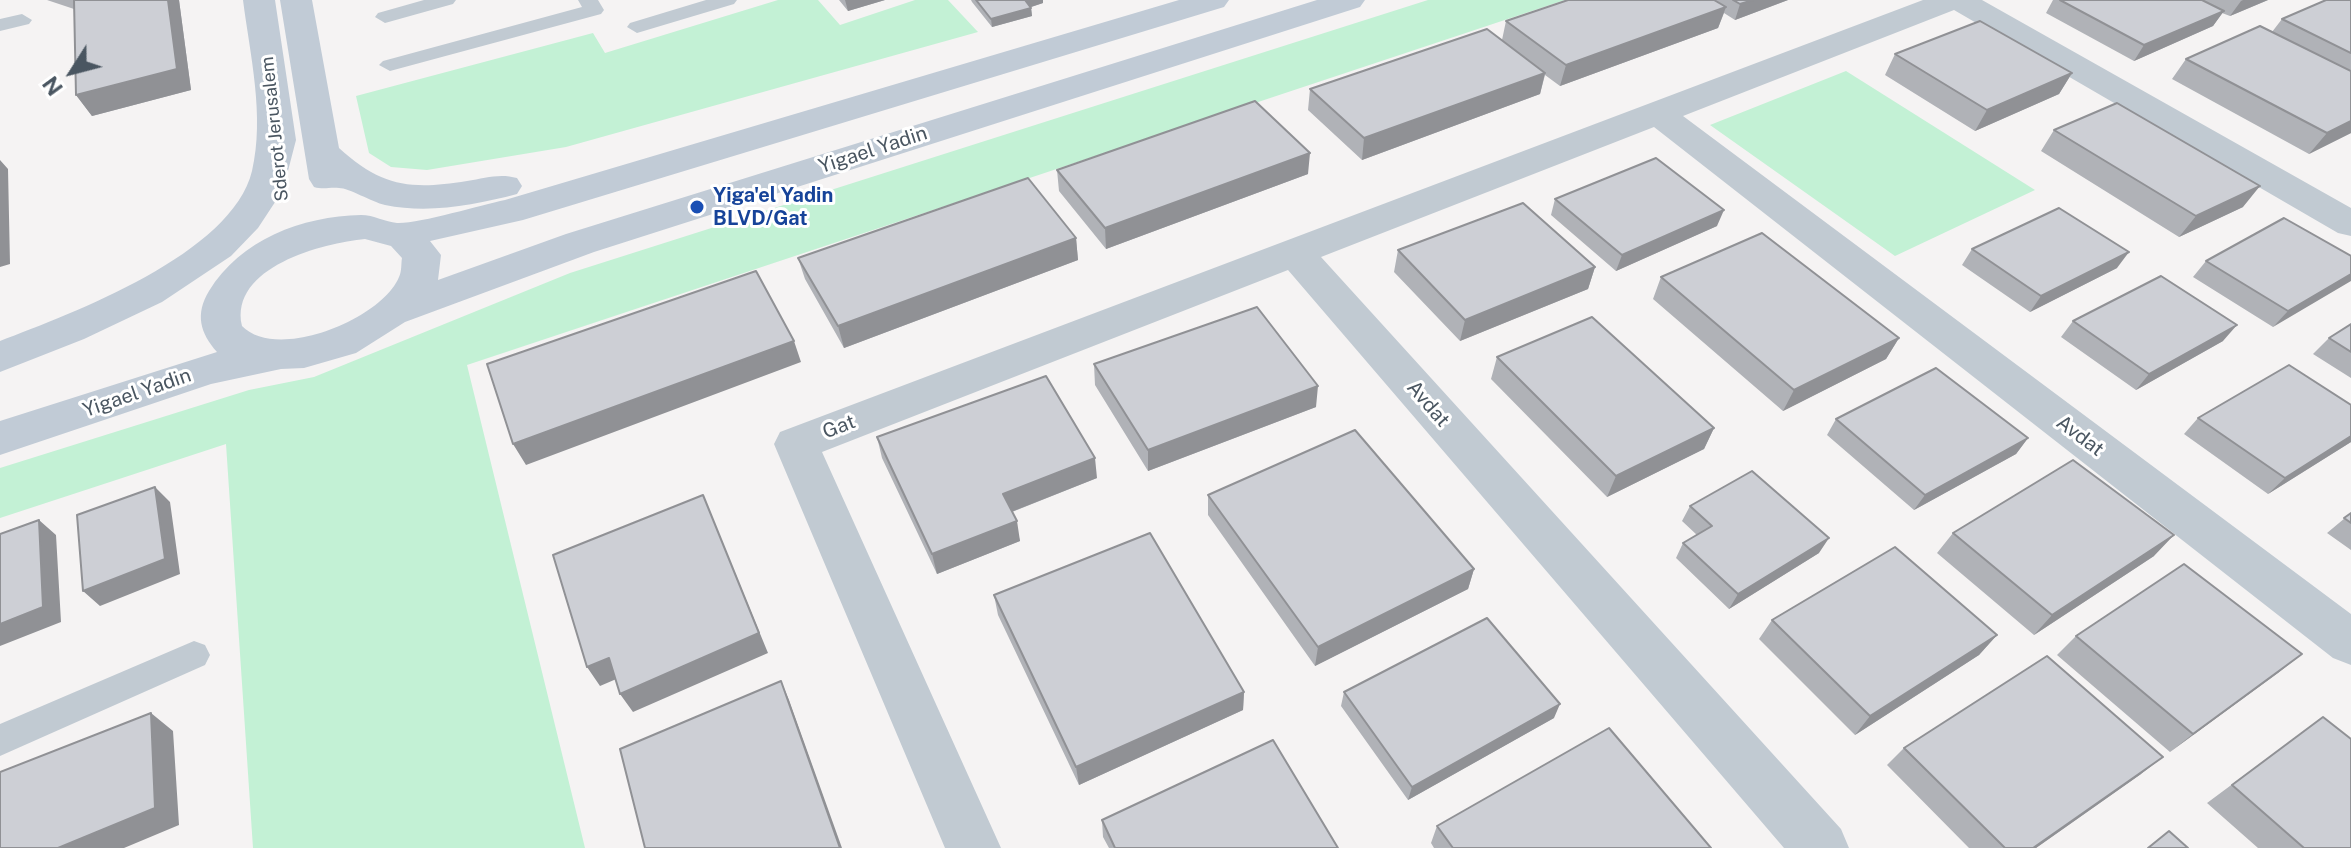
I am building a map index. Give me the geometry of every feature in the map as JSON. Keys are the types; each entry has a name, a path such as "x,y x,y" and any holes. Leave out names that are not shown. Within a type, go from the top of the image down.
{"main road":[{"name":"Sderot Jerusalem","path":"259,0 286,204 256,262 229,288 220,308 220,326 230,341 276,355"},
{"name":"Sderot Jerusalem","path":"296,0 328,186 341,205 418,248 423,266 416,287 400,309"},
{"path":"0,371 72,350 137,324 315,234 383,231 510,211 1213,0"},
{"name":"Yigael Yadin","path":"400,309 580,243 1349,0"},
{"path":"0,357 93,321 158,286 206,255 243,223 264,189 274,149 274,112"},
{"path":"323,152 365,187 390,194 424,197 495,188 781,129"},
{"path":"276,355 309,353 343,343 374,328 400,309"},
{"name":"Yigael Yadin","path":"0,438 207,369 276,355"}],"street":[{"path":"1293,251 1952,0"},
{"path":"1959,0 2351,224"},
{"name":"Avdat","path":"1657,113 2351,643"},
{"name":"Avdat","path":"1293,251 1821,848"},
{"name":"Gat","path":"973,848 796,444 1293,251"}],"lane":[{"path":"385,17 446,0"},
{"path":"390,65 594,10 588,0"},
{"path":"637,27 727,0"},
{"path":"0,25 22,20"},
{"path":"0,740 194,655"}],"green space":[{"path":"778,0 818,0 840,25 915,0 948,0 978,32 566,147 427,170 391,167 369,153 356,96 593,33 605,53"},
{"path":"1428,0 1565,0 467,365 585,848 253,848 226,444 0,518 0,468 249,390 314,377 570,273"},
{"path":"1846,71 2035,190 1895,256 1710,125"}],"building":[{"path":"74,0 168,0 177,69 76,95"},
{"path":"976,0 1025,0 1031,8 991,19"},
{"path":"1568,0 1714,0 1726,7 1566,65 1506,21"},
{"path":"2060,0 2202,0 2224,11 2144,45"},
{"path":"2326,0 2351,0 2351,53 2282,19"},
{"path":"1980,21 2072,73 1987,110 1895,54"},
{"path":"2260,26 2351,71 2351,121 2327,133 2186,59"},
{"path":"1487,29 1545,73 1364,138 1310,89"},
{"path":"1255,101 1310,153 1105,228 1057,170"},
{"path":"2117,103 2260,186 2196,216 2054,130"},
{"path":"1656,158 1724,210 1622,255 1555,199"},
{"path":"1028,178 1076,238 838,326 798,258"},
{"path":"1523,203 1595,267 1465,320 1398,250"},
{"path":"2059,208 2129,252 2041,296 1972,249"},
{"path":"2284,218 2351,256 2351,274 2288,311 2206,261"},
{"path":"1762,233 1899,338 1794,390 1661,277"},
{"path":"756,271 794,341 513,444 487,364"},
{"path":"2161,276 2237,325 2149,374 2073,321"},
{"path":"1257,307 1318,386 1148,450 1094,364"},
{"path":"1592,317 1714,428 1616,476 1497,357"},
{"path":"2351,324 2351,352 2329,338"},
{"path":"2289,365 2351,405 2351,436 2285,478 2198,418"},
{"path":"1936,368 2028,438 1925,495 1836,419"},
{"path":"1046,376 1095,458 1003,494 1017,521 932,554 877,437"},
{"path":"1355,430 1474,569 1318,647 1208,495"},
{"path":"2073,460 2174,535 2052,615 1953,533"},
{"path":"1752,471 1829,538 1738,594 1683,543 1712,526 1690,506"},
{"path":"155,487 165,559 83,591 77,515"},
{"path":"703,495 759,633 620,694 609,658 587,667 553,555"},
{"path":"39,520 43,607 0,624 0,534"},
{"path":"1150,533 1244,692 1076,767 994,595"},
{"path":"1895,547 1997,635 1870,716 1772,620"},
{"path":"2184,564 2302,654 2193,734 2076,636"},
{"path":"1487,618 1560,704 1412,787 1344,692"},
{"path":"2047,656 2163,757 2033,848 2005,848 1904,748"},
{"path":"781,681 840,848 645,848 620,749"},
{"path":"151,713 155,808 58,848 0,848 0,772"},
{"path":"2323,717 2351,739 2351,848 2304,848 2232,785"},
{"path":"1609,728 1711,848 1453,848 1437,826"},
{"path":"1273,740 1338,848 1115,848 1102,820"},
{"path":"2169,831 2188,848 2148,848"}],"place":[{"name":"Yiga'el Yadin BLVD/Gat","path":"697,207"}]}
